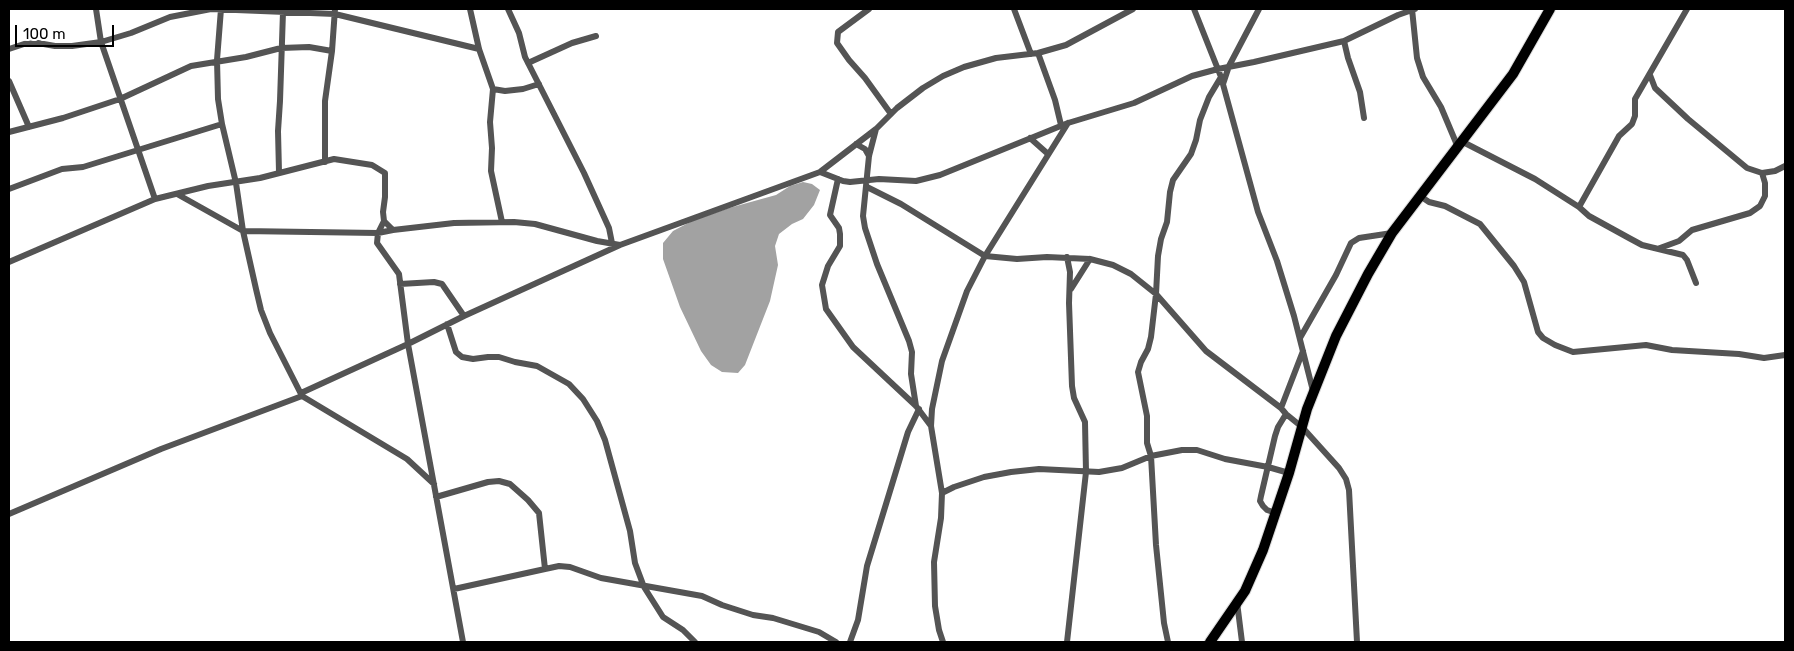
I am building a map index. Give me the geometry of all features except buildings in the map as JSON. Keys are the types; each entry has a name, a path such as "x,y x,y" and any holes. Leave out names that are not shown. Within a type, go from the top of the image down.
{"main road":[{"path":"1210,642 1244,591 1263,550 1314,393 1336,336 1368,274 1392,232 1513,74 1550,9"}],"street":[{"path":"96,9 101,42 155,199"},
{"path":"9,49 31,44 72,46 101,42 131,33 170,17 211,9 283,12 335,11 479,49"},
{"path":"470,9 479,49 493,90 490,122 491,171 502,222"},
{"path":"508,9 519,33 528,63 584,173 609,228 612,243"},
{"path":"869,9 838,32 837,43 891,114"},
{"path":"943,642 935,606 934,562 941,518 942,493 931,426 932,409 942,361 967,291 985,256 1048,154 1064,124 1014,9"},
{"path":"9,514 161,449 302,395 447,324 620,245 820,172 876,129 922,88 943,76 964,67 996,58 1034,54 1066,45 1132,9"},
{"path":"1194,9 1221,77 1258,212 1277,261 1314,393"},
{"path":"1222,85 1229,66 1259,9"},
{"path":"867,184 879,180 916,181 940,175 1064,124 1134,103 1192,76 1344,40 1413,9 1417,58 1423,77 1441,106 1459,143 1535,179 1579,207 1589,216 1642,245 1683,255 1687,260 1696,283"},
{"path":"1579,207 1619,136 1632,124 1635,116 1635,99 1687,9"},
{"path":"221,10 217,60 218,99 236,183 243,231 261,310 270,333 302,395 407,459 434,484"},
{"path":"325,162 325,101 335,11"},
{"path":"279,172 278,131 283,12"},
{"path":"528,63 572,42 596,36"},
{"path":"1344,40 1360,92 1364,118"},
{"path":"9,132 63,118 120,99 190,66 281,48 309,48 332,51"},
{"path":"1650,75 1655,88 1688,119 1747,168 1762,173 1775,171 1785,166"},
{"path":"1168,642 1164,623 1157,555 1151,456 1147,443 1146,409 1138,372 1140,362 1148,349 1151,337 1158,256 1167,222 1173,180 1191,154 1200,120 1209,97 1221,77"},
{"path":"9,81 29,127"},
{"path":"493,90 523,89 539,84"},
{"path":"9,189 62,169 83,167 222,124"},
{"path":"850,642 858,620 868,566 917,408 911,374 912,352 909,341 877,264 863,216 869,156 876,129"},
{"path":"1030,138 1048,154"},
{"path":"856,144 865,149 869,156"},
{"path":"9,262 155,199 208,186 236,183 334,160 372,165 385,173 384,221 378,233 377,243 398,274 408,344 463,642"},
{"path":"869,164 879,180"},
{"path":"820,172 850,182 867,184 985,256 1017,259 1067,257 1090,259 1113,265 1131,274 1156,294 1206,351 1281,408 1302,427 1339,468 1346,479 1349,490 1357,642"},
{"path":"1658,248 1679,241 1692,230 1750,213 1760,206 1765,196 1765,183 1762,173"},
{"path":"838,178 830,215 840,234 840,246 828,266 822,285 826,309 853,347 917,408 931,426"},
{"path":"177,194 243,231 378,233 454,223 502,222 535,224 597,241 620,245"},
{"path":"1420,196 1480,224 1514,266 1524,282 1538,332 1542,338 1555,345 1573,352 1646,345 1672,350 1739,354 1764,358 1785,355"},
{"path":"384,221 393,230"},
{"path":"1300,338 1336,275 1351,244 1359,238 1392,232"},
{"path":"1067,257 1071,290 1069,303 1072,386 1074,398 1085,422 1086,472 1067,642"},
{"path":"1071,290 1090,259"},
{"path":"400,284 434,282 442,284 464,316"},
{"path":"447,324 456,352 462,357 473,359 499,357 537,366 569,384 583,399 597,421 605,440 630,530 635,563 644,587 663,617 683,630 695,642"},
{"path":"1281,408 1303,351"},
{"path":"1276,513 1267,510 1260,501 1274,436 1286,414"},
{"path":"942,493 984,477 1011,472 1039,469 1086,472 1122,468 1151,456 1182,450 1197,450 1225,459 1289,473"},
{"path":"436,496 488,482 510,484 539,513 545,569"},
{"path":"454,589 560,566 601,578 702,596 753,615 773,618 819,632 836,642"},
{"path":"1237,602 1242,642"}],"shaded area":[{"path":"803,182 812,184 820,190 814,205 803,219 792,224 779,234 775,246 778,265 770,301 745,365 738,373 722,372 711,365 701,351 680,307 663,259 663,243 673,231 692,221 776,195 790,186"}]}
